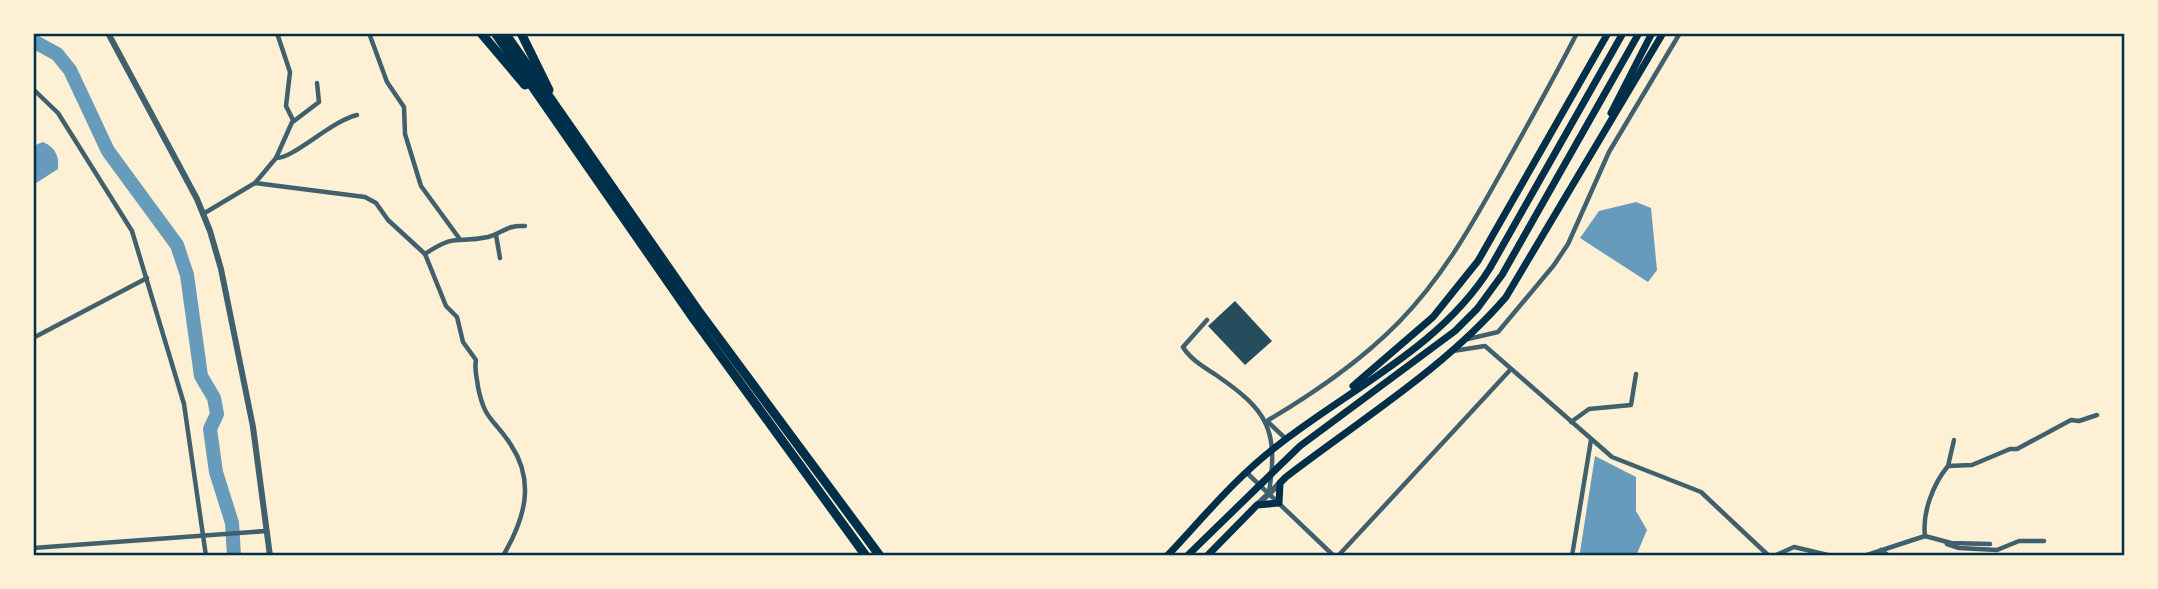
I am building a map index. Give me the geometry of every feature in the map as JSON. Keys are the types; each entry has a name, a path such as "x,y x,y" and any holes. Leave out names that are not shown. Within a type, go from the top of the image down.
{"highway":[{"path":"481,33 553,109"},
{"path":"495,33 880,556"},
{"path":"505,33 693,318 866,556"},
{"path":"521,33 553,109"}],"main road":[{"path":"1334,404 1415,335 1468,275 1498,230 1608,33"},
{"path":"1167,556 1271,450 1441,326 1480,284 1623,33"},
{"path":"1187,556 1273,469 1428,354 1477,309 1502,275 1639,33"},
{"path":"1605,130 1615,103 1652,33"},
{"path":"1207,556 1257,505 1279,503 1280,483 1467,339 1506,297 1663,33"}],"street":[{"path":"108,33 203,214 221,269 253,427 270,556"},
{"path":"277,33 290,72 286,106 293,121"},
{"path":"369,33 387,82 404,107 405,134 421,186 459,238"},
{"path":"1267,421 1342,372 1397,324 1429,289 1472,227 1577,33"},
{"path":"1467,339 1498,332 1554,265 1568,244 1609,152 1680,33"},
{"path":"203,214 256,183 276,158 293,121 319,102 317,83"},
{"path":"33,89 58,113 90,167 125,216 147,278 184,404 206,556"},
{"path":"276,158 288,156 335,123 358,116"},
{"path":"256,183 365,197 376,203 388,220 425,254 446,306 457,317 463,342 476,360 474,370 484,412 510,444 525,479 527,487 521,519 503,556"},
{"path":"425,254 450,239 496,234 506,226 525,226"},
{"path":"496,234 500,258"},
{"path":"33,338 147,278"},
{"path":"1207,320 1183,347 1196,361 1240,392 1286,439"},
{"path":"1452,351 1485,346 1591,440 1623,463 1701,492 1769,556"},
{"path":"1247,473 1336,556 1511,369"},
{"path":"1571,422 1589,409 1631,405 1636,374"},
{"path":"1948,466 1980,464 2010,449 2017,449 2071,420 2079,421 2097,415"},
{"path":"1267,421 1273,469 1269,493"},
{"path":"1572,556 1591,440"},
{"path":"1926,536 1924,518 1948,466 1954,440"},
{"path":"1257,505 1280,483"},
{"path":"33,548 204,537 267,530"},
{"path":"1864,556 1926,536 1944,541 1990,544"},
{"path":"1944,541 1953,547 1997,550 2019,541 2044,541"},
{"path":"1774,556 1794,547 1832,556"},
{"path":"1880,550 1889,556"}],"water":[{"path":"43,142 56,153 58,169 33,185 33,146"},
{"path":"1636,202 1651,208 1657,270 1648,282 1580,238 1599,211"},
{"path":"1595,456 1636,477 1636,511 1647,530 1636,556 1583,556 1580,552"}],"building":[{"path":"1235,301 1272,341 1245,365 1208,326"}],"waterway":[{"path":"33,41 57,54 70,70 108,151 177,245 187,275 201,376 214,398 217,414 210,429 216,472 232,523 234,556"}]}
